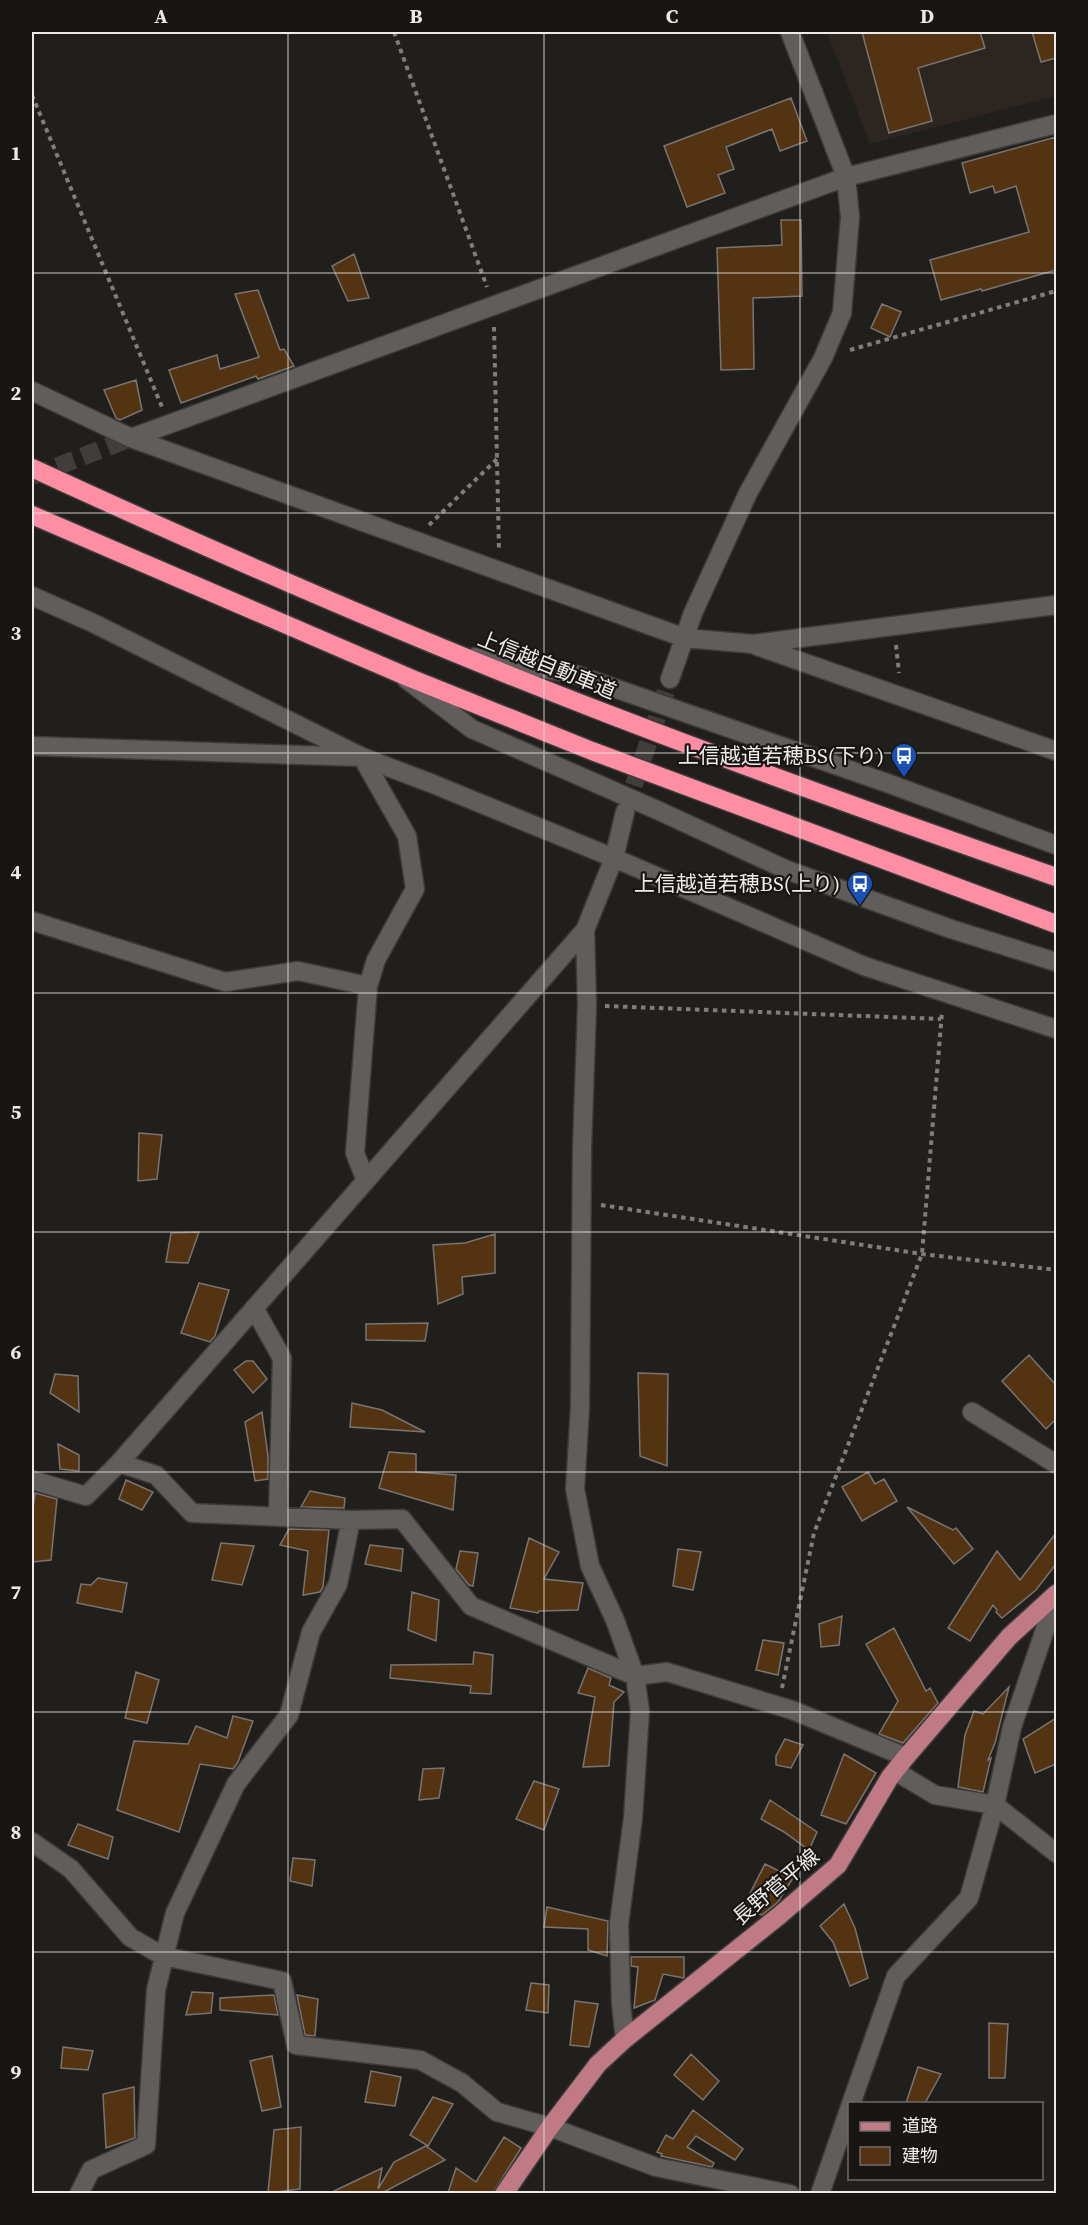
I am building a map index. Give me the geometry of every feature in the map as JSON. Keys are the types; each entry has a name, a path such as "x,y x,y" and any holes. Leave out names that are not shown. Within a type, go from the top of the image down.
{"highway":[{"name":"上信越自動車道","path":"32,468 250,566 608,714 1056,877"},
{"path":"32,515 399,674 592,751 1056,924"}],"main road":[{"name":"長野菅平線","path":"504,2193 598,2064 625,2039 780,1915 838,1865 900,1764 1009,1637 1056,1596"}],"street":[{"path":"670,680 693,613 748,493 823,358 842,313 850,217 846,177 790,32"},
{"path":"131,438 846,177 1056,123"},
{"path":"32,391 131,438 685,638 753,644 1056,605"},
{"path":"32,596 362,757 614,858 864,966 1056,1029"},
{"path":"753,644 1056,751"},
{"path":"461,655 574,674 887,783 1056,845"},
{"path":"399,674 472,729 787,870 951,929 1056,962"},
{"path":"32,746 362,757"},
{"path":"362,757 407,836 415,889 376,960 368,986 355,1153 366,1181"},
{"path":"32,1480 86,1496 119,1463 585,930 614,858 625,812"},
{"path":"32,921 225,982 298,971 368,986"},
{"path":"585,930 587,1005 580,1407 575,1489 590,1566 615,1620 635,1676 640,1711 633,1818 619,1924 621,2004 625,2039"},
{"path":"254,1308 282,1358 278,1517"},
{"path":"972,1412 1056,1464"},
{"path":"119,1463 156,1475 192,1513 351,1521 402,1519 471,1606 635,1676 667,1672 778,1706 900,1764 935,1795 995,1805 1056,1853"},
{"path":"79,2193 91,2170 146,2145 156,1990 175,1913 236,1784 289,1715 311,1632 338,1584 351,1521"},
{"path":"851,2102 896,1976 969,1898 995,1805 1012,1727 1056,1596"},
{"path":"32,1842 71,1869 130,1937 163,1956 282,1981 297,2045 420,2060 462,2083 497,2112 550,2127 656,2167 790,2193"},
{"path":"820,2193 848,2111"}],"path":[{"path":"394,32 494,305 500,571"},
{"path":"32,94 169,424"},
{"path":"823,358 1056,291"},
{"path":"412,541 497,459"},
{"path":"895,626 900,695"},
{"path":"778,1706 813,1533 922,1254 944,993"},
{"path":"587,1005 941,1019"},
{"path":"582,1202 922,1254 1056,1270"}],"shaded area":[{"path":"827,32 1056,32 1056,96 870,144"}],"building":[{"path":"862,32 980,32 985,48 918,68 932,121 889,133"},
{"path":"1032,32 1056,32 1056,58 1041,62"},
{"path":"791,98 807,141 780,151 772,129 726,147 734,169 718,175 725,193 687,207 664,146"},
{"path":"1056,137 1056,270 941,300 930,260 1029,232 1016,186 995,193 993,186 970,193 962,163"},
{"path":"781,220 801,220 802,296 753,298 754,369 721,370 717,248 782,245"},
{"path":"354,254 369,298 348,301 332,266"},
{"path":"258,290 280,350 284,349 294,366 258,379 256,376 181,403 169,370 217,355 220,369 259,357 235,294"},
{"path":"882,304 901,312 890,337 871,328"},
{"path":"136,380 142,410 120,420 116,418 104,390"},
{"path":"139,1133 162,1135 157,1179 138,1181"},
{"path":"199,1232 188,1263 166,1262 171,1233"},
{"path":"495,1234 495,1273 462,1277 463,1294 438,1304 433,1245 465,1243"},
{"path":"199,1283 229,1290 215,1336 210,1342 181,1333"},
{"path":"428,1323 425,1341 366,1340 366,1324"},
{"path":"1029,1355 1056,1385 1056,1419 1046,1429 1002,1381"},
{"path":"246,1361 253,1361 267,1379 253,1393 234,1370"},
{"path":"638,1373 668,1374 667,1466 640,1456"},
{"path":"55,1374 78,1376 79,1412 50,1393"},
{"path":"352,1403 382,1410 425,1432 350,1427"},
{"path":"262,1412 268,1456 268,1479 255,1481 245,1422"},
{"path":"58,1444 79,1455 79,1471 60,1469"},
{"path":"389,1452 416,1454 416,1472 456,1475 453,1510 379,1488"},
{"path":"868,1472 875,1484 884,1479 897,1501 862,1521 842,1487"},
{"path":"126,1480 153,1492 142,1510 119,1499"},
{"path":"310,1491 345,1498 344,1508 301,1507"},
{"path":"35,1493 57,1499 51,1560 32,1562 32,1517"},
{"path":"907,1507 953,1530 956,1528 973,1549 954,1564"},
{"path":"289,1529 329,1530 323,1587 320,1592 303,1595 308,1551 280,1545"},
{"path":"1056,1533 1056,1564 1036,1590 1002,1618 993,1605 970,1641 948,1628 997,1551 1020,1580"},
{"path":"529,1538 559,1552 544,1579 583,1583 578,1610 539,1611 538,1613 510,1608"},
{"path":"221,1543 254,1546 242,1585 212,1580"},
{"path":"370,1545 403,1549 401,1571 365,1564"},
{"path":"678,1549 701,1552 693,1590 673,1586"},
{"path":"460,1551 478,1553 473,1586 469,1585 456,1569"},
{"path":"98,1578 127,1583 122,1612 77,1603 81,1584 91,1585"},
{"path":"412,1592 439,1600 436,1641 408,1630"},
{"path":"842,1616 839,1645 821,1647 819,1624"},
{"path":"894,1628 926,1691 930,1688 938,1703 903,1743 879,1734 898,1701 866,1644"},
{"path":"763,1640 784,1643 778,1675 756,1670"},
{"path":"474,1652 493,1655 491,1694 470,1693 471,1686 390,1678 391,1665 473,1664"},
{"path":"588,1668 611,1678 609,1685 624,1692 614,1702 609,1766 583,1767 595,1697 578,1693"},
{"path":"136,1672 159,1680 147,1723 125,1718"},
{"path":"1009,1687 995,1743 988,1760 991,1758 983,1792 958,1787 965,1735 974,1711 983,1714"},
{"path":"233,1716 253,1721 238,1762 233,1769 200,1764 179,1832 117,1810 134,1741 188,1744 196,1726 227,1738"},
{"path":"1056,1718 1056,1764 1035,1773 1023,1739"},
{"path":"785,1739 803,1745 791,1768 776,1765 776,1756"},
{"path":"844,1754 876,1773 846,1824 821,1815"},
{"path":"444,1768 439,1798 419,1800 423,1769"},
{"path":"534,1781 559,1789 544,1830 516,1819"},
{"path":"770,1800 817,1832 809,1850 761,1819"},
{"path":"78,1824 113,1837 108,1859 68,1845"},
{"path":"293,1858 315,1860 312,1886 290,1881"},
{"path":"765,1864 793,1878 778,1902 762,1915 742,1909"},
{"path":"844,1904 855,1928 868,1978 850,1986 833,1942 820,1926"},
{"path":"547,1907 608,1921 607,1956 588,1950 588,1929 544,1927"},
{"path":"631,1957 684,1957 684,1978 663,1974 655,2000 634,2008 638,1967 631,1966"},
{"path":"531,1983 549,1985 548,2013 526,2010"},
{"path":"192,1992 213,1993 211,2013 186,2015"},
{"path":"274,1995 278,2015 220,2010 220,1998"},
{"path":"297,1995 318,1999 315,2036 305,2035"},
{"path":"575,2001 598,2004 589,2047 570,2045"},
{"path":"989,2023 1008,2024 1005,2078 989,2078"},
{"path":"63,2047 93,2051 88,2070 61,2068"},
{"path":"691,2054 719,2081 703,2100 674,2075"},
{"path":"272,2056 281,2107 262,2111 250,2061"},
{"path":"918,2067 941,2074 926,2102 906,2102"},
{"path":"371,2071 401,2077 395,2106 365,2102"},
{"path":"134,2087 135,2138 106,2148 103,2094"},
{"path":"433,2097 453,2104 428,2146 410,2135"},
{"path":"693,2110 743,2149 735,2160 696,2136 687,2147 714,2163 712,2167 661,2156 662,2154 657,2152 666,2135 673,2139"},
{"path":"301,2127 300,2189 268,2193 274,2130"},
{"path":"504,2137 521,2148 493,2193 448,2193 456,2168 476,2182"},
{"path":"426,2146 445,2160 382,2193 330,2193 382,2168 378,2189 394,2162"}],"tunnel":[{"path":"32,476 131,438"},
{"path":"625,811 670,679"}],"place":[{"name":"上信越道若穂BS(下り)","path":"904,779"},
{"name":"上信越道若穂BS(上り)","path":"860,907"}]}
